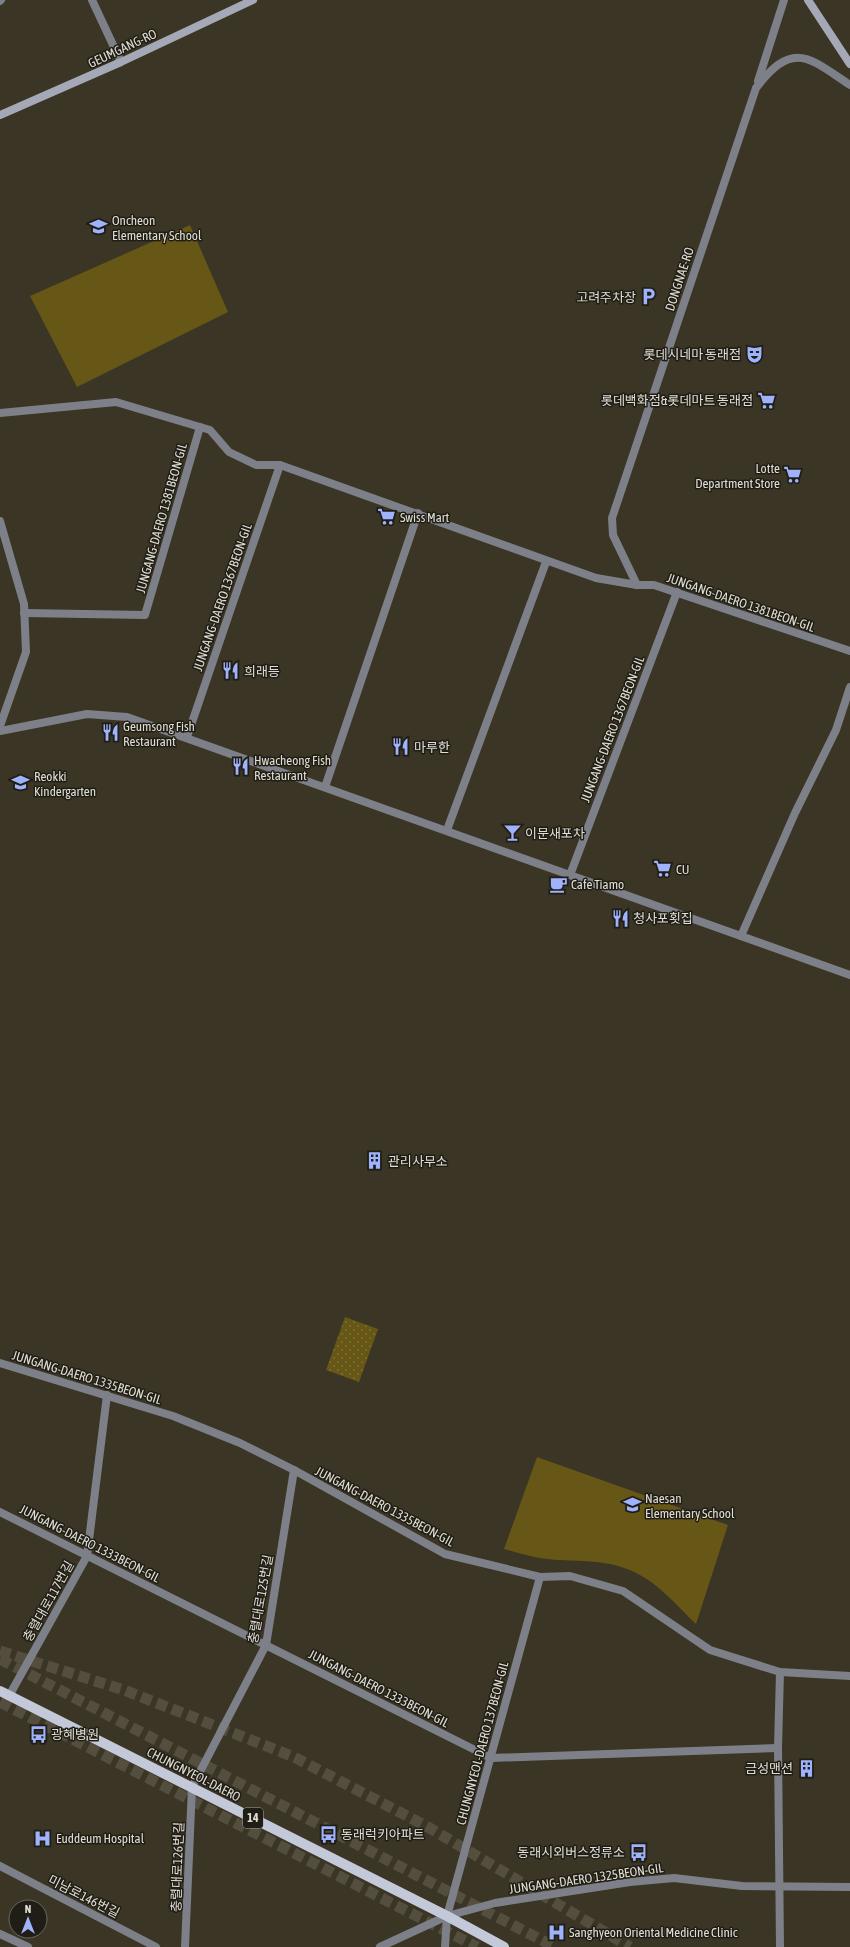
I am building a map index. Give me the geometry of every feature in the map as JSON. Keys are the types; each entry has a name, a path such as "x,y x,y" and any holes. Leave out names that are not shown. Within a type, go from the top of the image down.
{"main road":[{"name":"GEUMGANG-RO","path":"0,115 121,62 253,0"},
{"path":"808,0 850,64"},
{"name":"CHUNGNYEOL-DAERO","path":"5,1693 447,1916 504,1947"}],"street":[{"path":"92,0 121,62"},
{"path":"756,88 784,0"},
{"name":"DONGNAE-RO","path":"637,585 613,535 612,518 756,88 768,71 778,64 783,61 802,56 822,66 850,85"},
{"name":"JUNGANG-DAERO 1381BEON-GIL","path":"0,413 116,402 210,430 229,452 256,465 280,465 418,513 546,562 596,578 637,585 654,585 850,651"},
{"name":"JUNGANG-DAERO 1381BEON-GIL","path":"24,612 145,615 200,427"},
{"name":"JUNGANG-DAERO 1367BEON-GIL","path":"187,737 280,465"},
{"path":"325,786 418,513"},
{"path":"0,521 24,604 26,652 0,726"},
{"path":"446,830 546,562"},
{"name":"JUNGANG-DAERO 1367BEON-GIL","path":"570,875 677,592"},
{"path":"741,936 794,813 836,730 850,687"},
{"path":"0,731 86,714 127,717 325,786 850,975"},
{"name":"JUNGANG-DAERO 1335BEON-GIL","path":"0,1363 173,1416 232,1440 294,1470 445,1554 540,1577 570,1576 623,1592 710,1650 780,1672 850,1676"},
{"name":"충렬대로117번길","path":"5,1693 87,1556 107,1395"},
{"name":"충렬대로125번길","path":"192,1787 266,1645 294,1470"},
{"name":"JUNGANG-DAERO 1333BEON-GIL","path":"0,1512 491,1758 778,1748"},
{"name":"CHUNGNYEOL-DAERO 137BEON-GIL","path":"445,1947 447,1916 540,1577"},
{"path":"780,1672 778,1748 780,1947"},
{"name":"충렬대로126번길","path":"185,1947 192,1787"},
{"name":"미남로146번길","path":"0,1866 156,1947"},
{"name":"JUNGANG-DAERO 1325BEON-GIL","path":"380,1947 447,1916 495,1903 655,1879 674,1878 742,1886 850,1887"},
{"path":"0,1934 28,1947"}],"shaded area":[{"path":"190,225 228,312 77,387 30,296"},
{"path":"345,1317 378,1329 359,1382 326,1370"},
{"path":"537,1457 728,1525 696,1624 654,1584 638,1574 626,1569 602,1563 539,1558 504,1549"}],"tunnel":[{"path":"0,1651 124,1690 294,1757 428,1827 630,1947"},
{"path":"0,1659 555,1947"},
{"path":"0,1702 477,1947"}],"place":[{"name":"Oncheon Elementary School","path":"99,227"},
{"name":"고려주차장","path":"649,297"},
{"name":"롯데시네마 동래점","path":"754,354"},
{"name":"롯데백화점&롯데마트 동래점","path":"766,400"},
{"name":"Lotte Department Store","path":"793,475"},
{"name":"Swiss Mart","path":"387,517"},
{"name":"희래등","path":"231,671"},
{"name":"Geumsong Fish Restaurant","path":"110,733"},
{"name":"마루한","path":"401,747"},
{"name":"Hwacheong Fish Restaurant","path":"241,767"},
{"name":"Reokki Kindergarten","path":"21,783"},
{"name":"이문새포차","path":"512,833"},
{"name":"CU","path":"663,869"},
{"name":"Cafe Tiamo","path":"558,884"},
{"name":"청사포횟집","path":"620,918"},
{"name":"관리사무소","path":"375,1161"},
{"name":"Naesan Elementary School","path":"632,1505"},
{"name":"광혜병원","path":"38,1734"},
{"name":"금성맨션","path":"806,1768"},
{"name":"동래럭키아파트","path":"328,1834"},
{"name":"Euddeum Hospital","path":"43,1838"},
{"name":"동래시외버스정류소","path":"638,1852"},
{"name":"Sanghyeon Oriental Medicine Clinic","path":"556,1932"}]}
